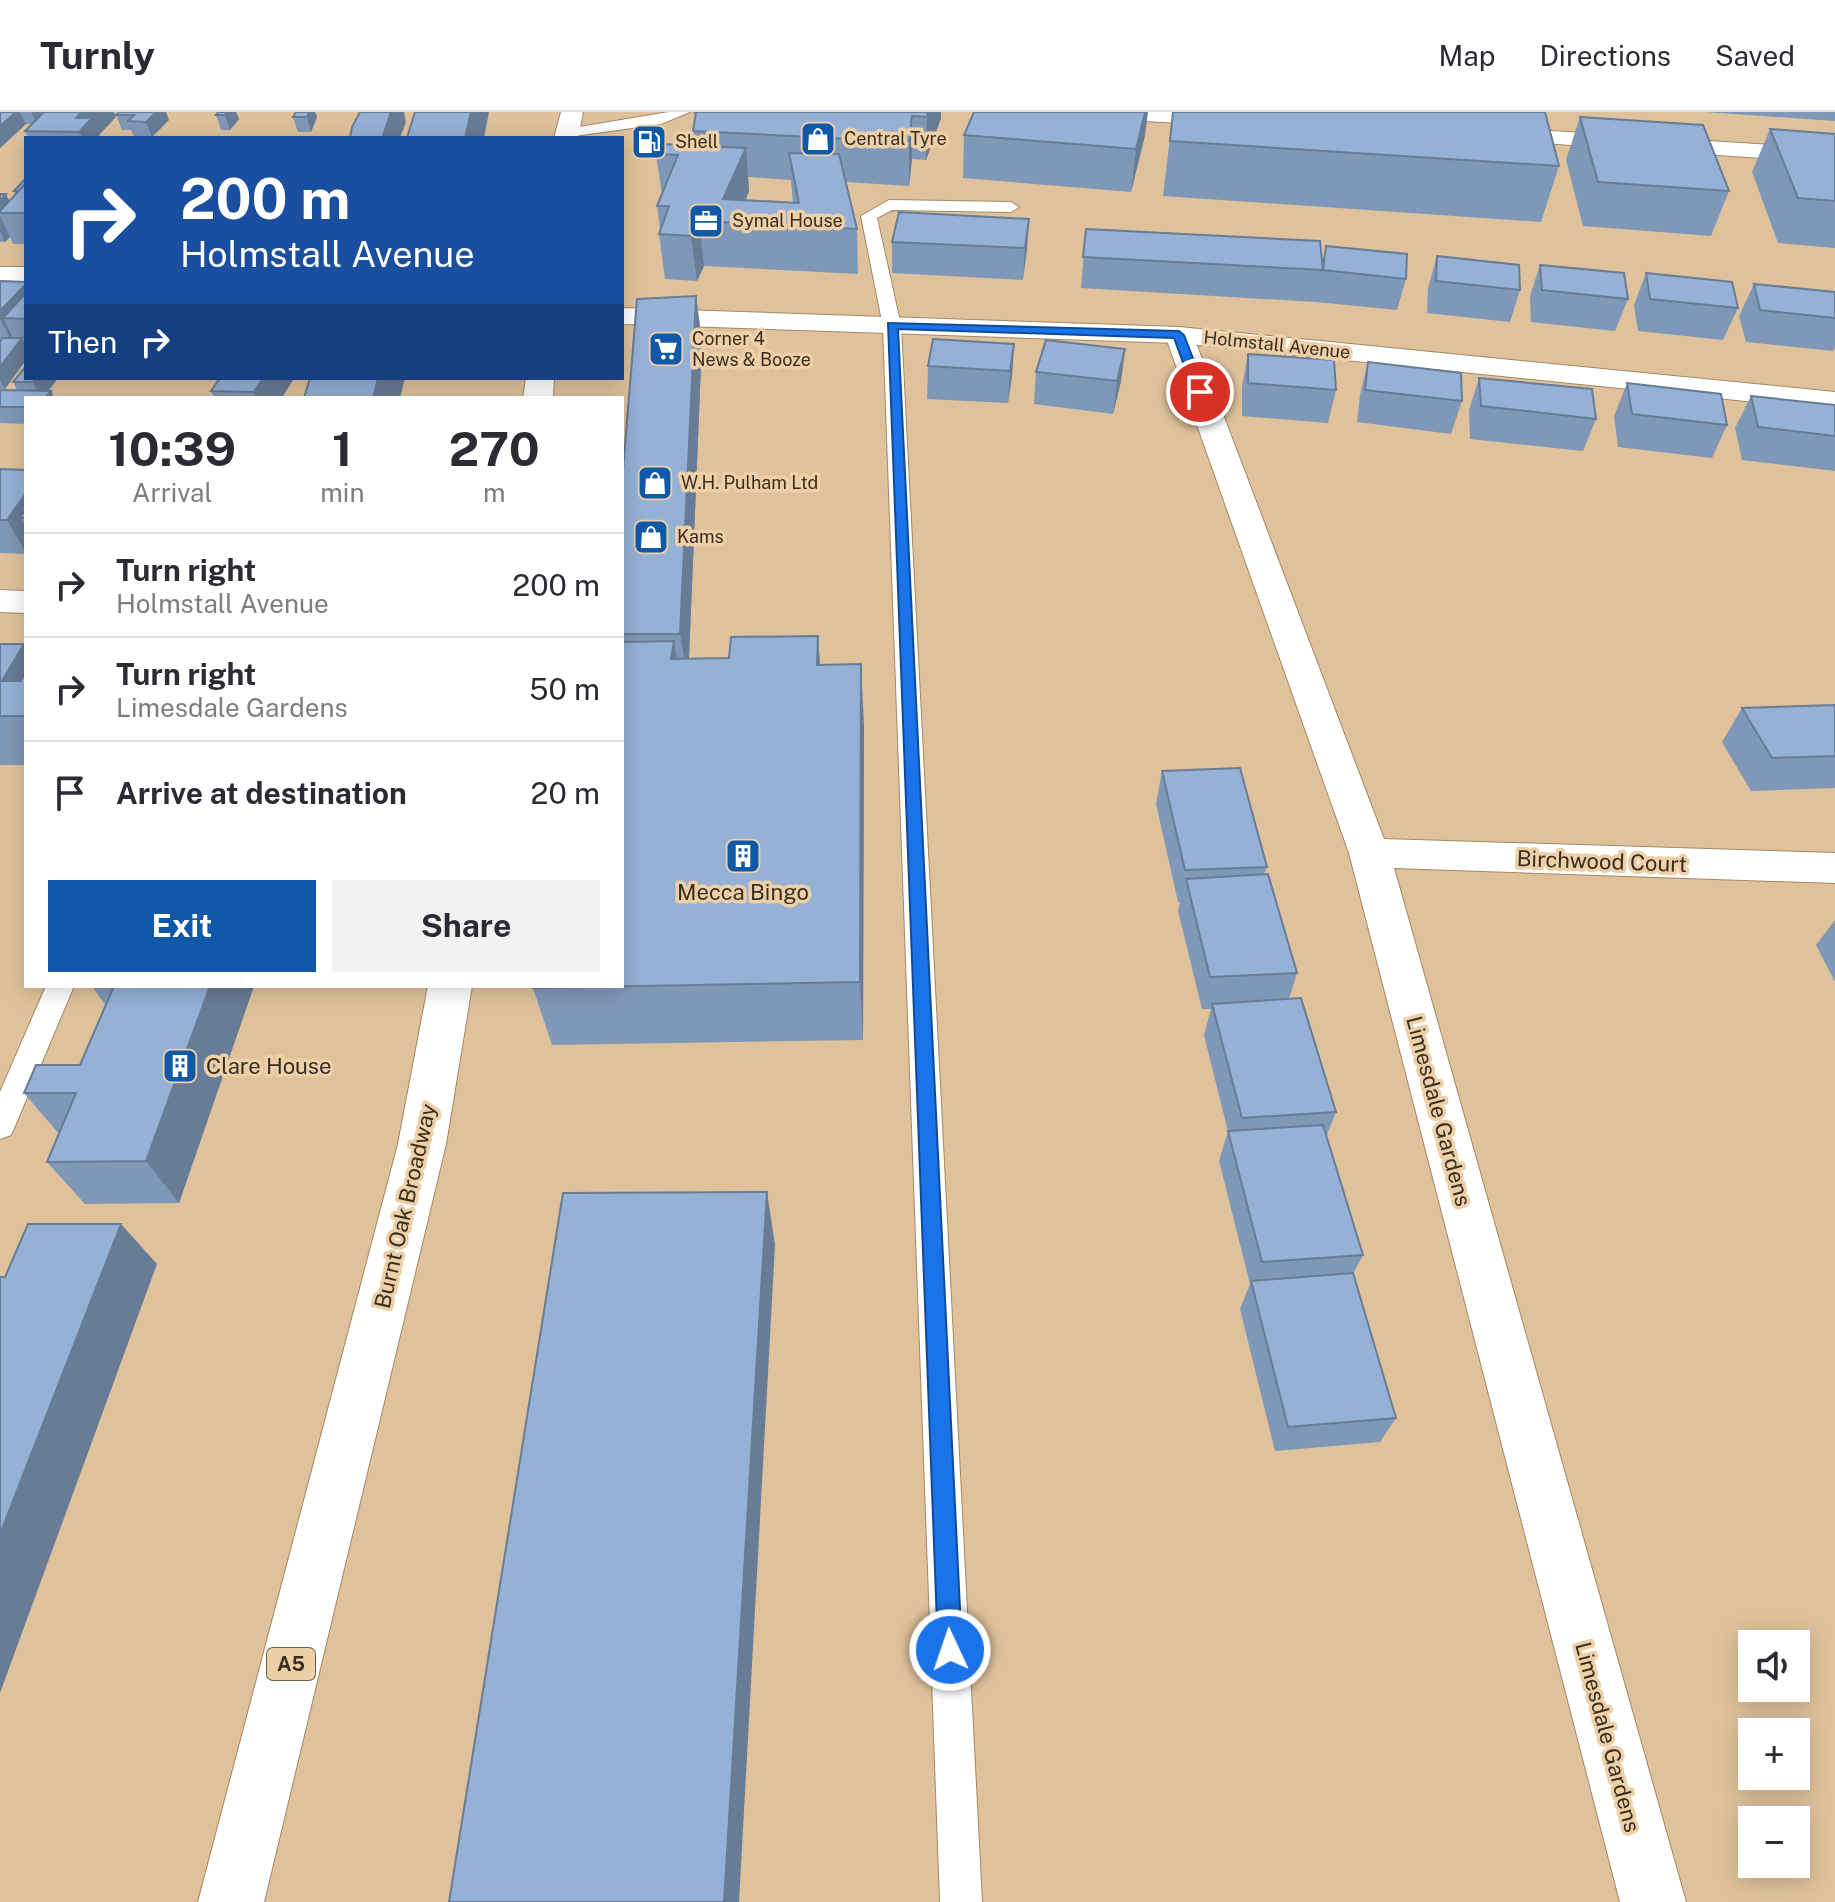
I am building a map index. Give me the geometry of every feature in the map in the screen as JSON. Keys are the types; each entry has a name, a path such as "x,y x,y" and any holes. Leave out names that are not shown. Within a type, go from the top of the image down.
{"street":[{"path":"1109,112 1252,120"},
{"path":"1474,133 1835,156"},
{"path":"0,275 24,275"},
{"name":"Holmstall Avenue","path":"624,316 1179,335 1835,401"},
{"name":"Limesdale Gardens","path":"1179,335 1369,853 1653,1902"},
{"path":"0,601 24,602"},
{"name":"Birchwood Court","path":"1369,853 1835,868"},
{"name":"Burnt Oak Broadway","path":"231,1902 422,1144 450,988"}],"lane":[{"path":"568,128 661,120 683,112"},
{"path":"961,1902 892,326 869,216 889,205 1011,207"},
{"path":"0,1126 59,988"}],"building":[{"path":"0,112 16,112 0,126"},
{"path":"44,112 81,112 76,118 92,118 79,132 25,131"},
{"path":"119,112 156,112 146,122 128,121 134,115 116,115"},
{"path":"296,112 309,112 307,117 293,117"},
{"path":"360,112 391,112 383,136 350,136"},
{"path":"415,112 471,112 465,136 408,136"},
{"path":"696,112 928,112 927,117 912,116 909,142 693,131"},
{"path":"974,112 1145,112 1136,149 964,135"},
{"path":"1173,112 1545,112 1559,166 1170,141"},
{"path":"1580,117 1703,125 1729,191 1598,182"},
{"path":"1770,129 1835,134 1835,201 1798,198"},
{"path":"661,144 746,148 723,199 799,203 789,153 839,154 857,229 699,221 691,236 659,234 669,206 657,206 678,155 656,154"},
{"path":"24,185 24,213 0,211"},
{"path":"899,212 1029,219 1025,248 892,242"},
{"path":"1086,229 1320,241 1323,270 1083,257"},
{"path":"1326,246 1407,254 1406,279 1323,270"},
{"path":"1437,256 1519,265 1520,290 1436,281"},
{"path":"1540,265 1624,273 1628,299 1542,290"},
{"path":"1646,273 1732,282 1738,308 1650,299"},
{"path":"0,281 24,282 24,286 0,311"},
{"path":"1754,284 1835,292 1835,318 1760,310"},
{"path":"24,295 24,319 3,318"},
{"path":"696,296 680,634 624,634 624,458 637,299"},
{"path":"3,338 22,338 0,367 0,341"},
{"path":"933,339 1014,344 1010,371 928,366"},
{"path":"1046,340 1125,349 1117,381 1036,372"},
{"path":"1248,354 1334,360 1336,390 1248,383"},
{"path":"1368,362 1461,373 1462,401 1365,390"},
{"path":"24,368 24,380 34,380 33,382 13,382"},
{"path":"1479,378 1592,389 1596,419 1481,406"},
{"path":"219,380 262,380 254,392 211,391"},
{"path":"309,380 378,380 374,396 305,396"},
{"path":"1627,383 1721,394 1727,425 1632,414"},
{"path":"0,390 51,391 47,396 24,396 24,407 0,407"},
{"path":"1751,396 1835,405 1835,436 1758,427"},
{"path":"0,469 24,470 24,496 7,520 0,520"},
{"name":"Mecca Bingo","path":"818,636 817,665 861,664 860,982 624,986 624,642 674,641 671,659 729,658 731,637"},
{"path":"0,644 24,644 2,681 21,681 24,676 24,716 0,716"},
{"path":"1835,705 1835,756 1772,758 1742,708"},
{"path":"1240,768 1267,867 1185,870 1162,771"},
{"path":"1268,874 1297,973 1210,977 1186,879"},
{"path":"113,988 209,988 146,1161 47,1162 76,1093 24,1093 36,1065 80,1065"},
{"path":"1301,998 1336,1112 1242,1118 1212,1004"},
{"path":"1323,1125 1363,1255 1262,1262 1228,1131"},
{"path":"767,1192 724,1902 449,1902 563,1193"},
{"path":"28,1224 121,1224 0,1534 0,1277 5,1277"},
{"path":"1353,1273 1396,1418 1288,1427 1251,1281"}],"place":[{"name":"Central Tyre","path":"818,139"},
{"name":"Shell","path":"649,142"},
{"name":"Symal House","path":"706,221"},
{"name":"Corner 4 News & Booze","path":"666,349"},
{"name":"W.H. Pulham Ltd","path":"655,483"},
{"name":"Kams","path":"651,537"},
{"name":"Mecca Bingo","path":"743,856"},
{"name":"Clare House","path":"180,1066"}],"route":[{"path":"950,1650 892,326 1179,335 1200,392"}]}
